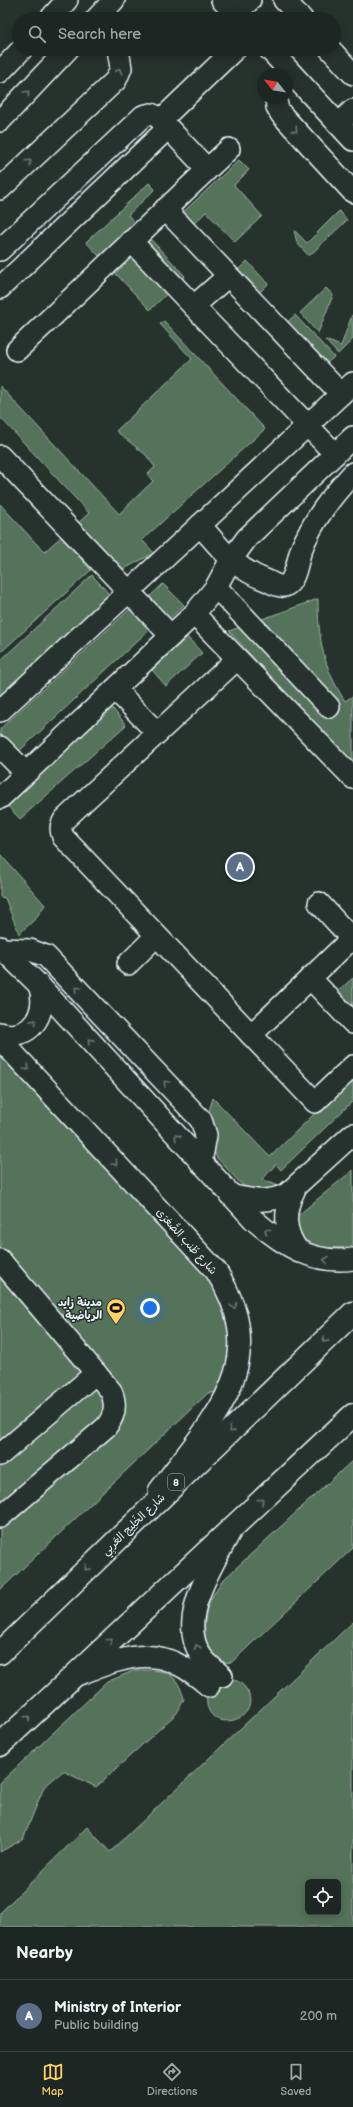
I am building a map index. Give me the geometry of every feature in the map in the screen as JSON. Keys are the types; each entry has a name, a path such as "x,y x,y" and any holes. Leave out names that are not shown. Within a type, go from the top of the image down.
{"highway":[{"name":"شارع الخَلِيج العَربِي","path":"0,1653 353,1313"},
{"path":"0,1745 353,1414"}],"street":[{"path":"56,12 67,0"},
{"path":"103,12 114,0"},
{"path":"113,12 114,0"},
{"path":"284,0 295,12"},
{"path":"0,72 15,56"},
{"path":"0,121 61,56"},
{"path":"0,189 116,80 121,68 119,56"},
{"path":"0,288 164,124 228,56"},
{"path":"272,56 275,68"},
{"path":"277,56 346,117 353,140"},
{"path":"336,56 353,74"},
{"path":"277,104 277,108 281,114 353,192"},
{"path":"0,250 143,116 151,114 164,124 207,169"},
{"path":"17,350 229,149"},
{"path":"0,711 347,389 228,276 164,210"},
{"path":"0,798 194,614 216,587 230,560 247,538 310,477 347,447 308,425 131,241"},
{"path":"194,306 228,276"},
{"path":"0,456 171,636"},
{"path":"200,525 230,560 255,577 282,586 288,585 292,580 307,535 331,498 353,474"},
{"path":"310,477 331,498"},
{"path":"216,587 329,707"},
{"path":"194,614 353,778"},
{"path":"237,659 65,819 60,828 63,837 315,1102 353,1066"},
{"path":"114,689 157,733"},
{"path":"0,746 26,773"},
{"path":"251,1035 310,978 350,943 319,903"},
{"path":"128,964 156,936"},
{"path":"1,948 39,985 230,1195 264,1229 299,1252 321,1259 353,1259"},
{"path":"1,948 30,950 46,956 201,1120 206,1135 201,1163"},
{"path":"310,978 353,1023"},
{"path":"0,1033 14,1034 23,1032 37,1020 43,1003 39,985"},
{"name":"شارع طُنب الصُّغرَى","path":"0,1039 216,1271 228,1290 236,1310 240,1332 240,1354 236,1375 228,1396 140,1517"},
{"path":"230,1195 250,1200 269,1201 283,1196 295,1189 353,1134"},
{"path":"295,1189 286,1210 286,1221 288,1233 299,1252"},
{"path":"0,1260 111,1391 114,1397 114,1410 110,1422 0,1517"},
{"path":"0,1455 96,1373"},
{"path":"71,1677 103,1666 156,1656 170,1660 215,1681 201,1657 195,1640 192,1620 200,1589 233,1527"}],"green space":[{"path":"239,160 249,170 234,185 262,216 235,242 206,212 189,228 178,217"},
{"path":"149,183 155,189 128,215 185,276 150,310 86,242"},
{"path":"339,211 347,220 309,256 297,243 294,230 307,243"},
{"path":"247,261 268,284 256,296 235,273"},
{"path":"326,288 333,295 318,333 300,313"},
{"path":"295,315 334,357 322,367 283,326"},
{"path":"352,315 353,339 338,354 325,340 341,346"},
{"path":"164,321 265,429 142,540 154,553 124,569 108,567 73,528 89,513 0,417 0,386 119,514 153,481 147,475 155,467 146,455 116,431 192,359 160,324"},
{"path":"0,504 44,552 61,537 91,570 0,653"},
{"path":"92,575 109,594 0,697 0,661"},
{"path":"163,584 184,605 166,622 146,600"},
{"path":"318,599 319,627 323,652 327,664 345,701 353,696 353,767 229,631"},
{"path":"132,607 151,628 15,755 0,739 0,729"},
{"path":"187,637 202,653 166,686 152,670"},
{"path":"109,704 126,725 20,819 3,801"},
{"path":"0,854 45,905 35,919 19,934 5,898 0,897"},
{"path":"353,978 353,1007 338,991"},
{"name":"مدينة زايد الرياضية","path":"0,1056 214,1285 234,1331 222,1392 208,1393 0,1590"},
{"path":"353,1076 353,1101 281,1170 276,1164 262,1180 280,1186 271,1190 250,1190 240,1183 217,1158 214,1151 214,1126 208,1114 213,1098 270,1157"},
{"path":"353,1170 353,1246 328,1248 306,1241 294,1229 296,1217"},
{"path":"353,1460 353,1548 232,1662 222,1663 215,1660 210,1655 207,1647 205,1638 205,1620 209,1602 222,1581"},
{"path":"353,1622 353,1927 0,1927 0,1913 87,1827 110,1852"},
{"path":"135,1670 161,1671 167,1673 177,1682 184,1699 177,1713 96,1787 63,1771 44,1787 23,1839 0,1852 0,1783 107,1682"},
{"path":"229,1678 237,1681 244,1687 248,1692 250,1703 246,1712 239,1718 230,1721 221,1720 213,1716 208,1707 207,1694"}],"place":[{"name":"Ministry of Interior","path":"240,867"},
{"name":"مدينة زايد الرياضية","path":"116,1325"}]}
